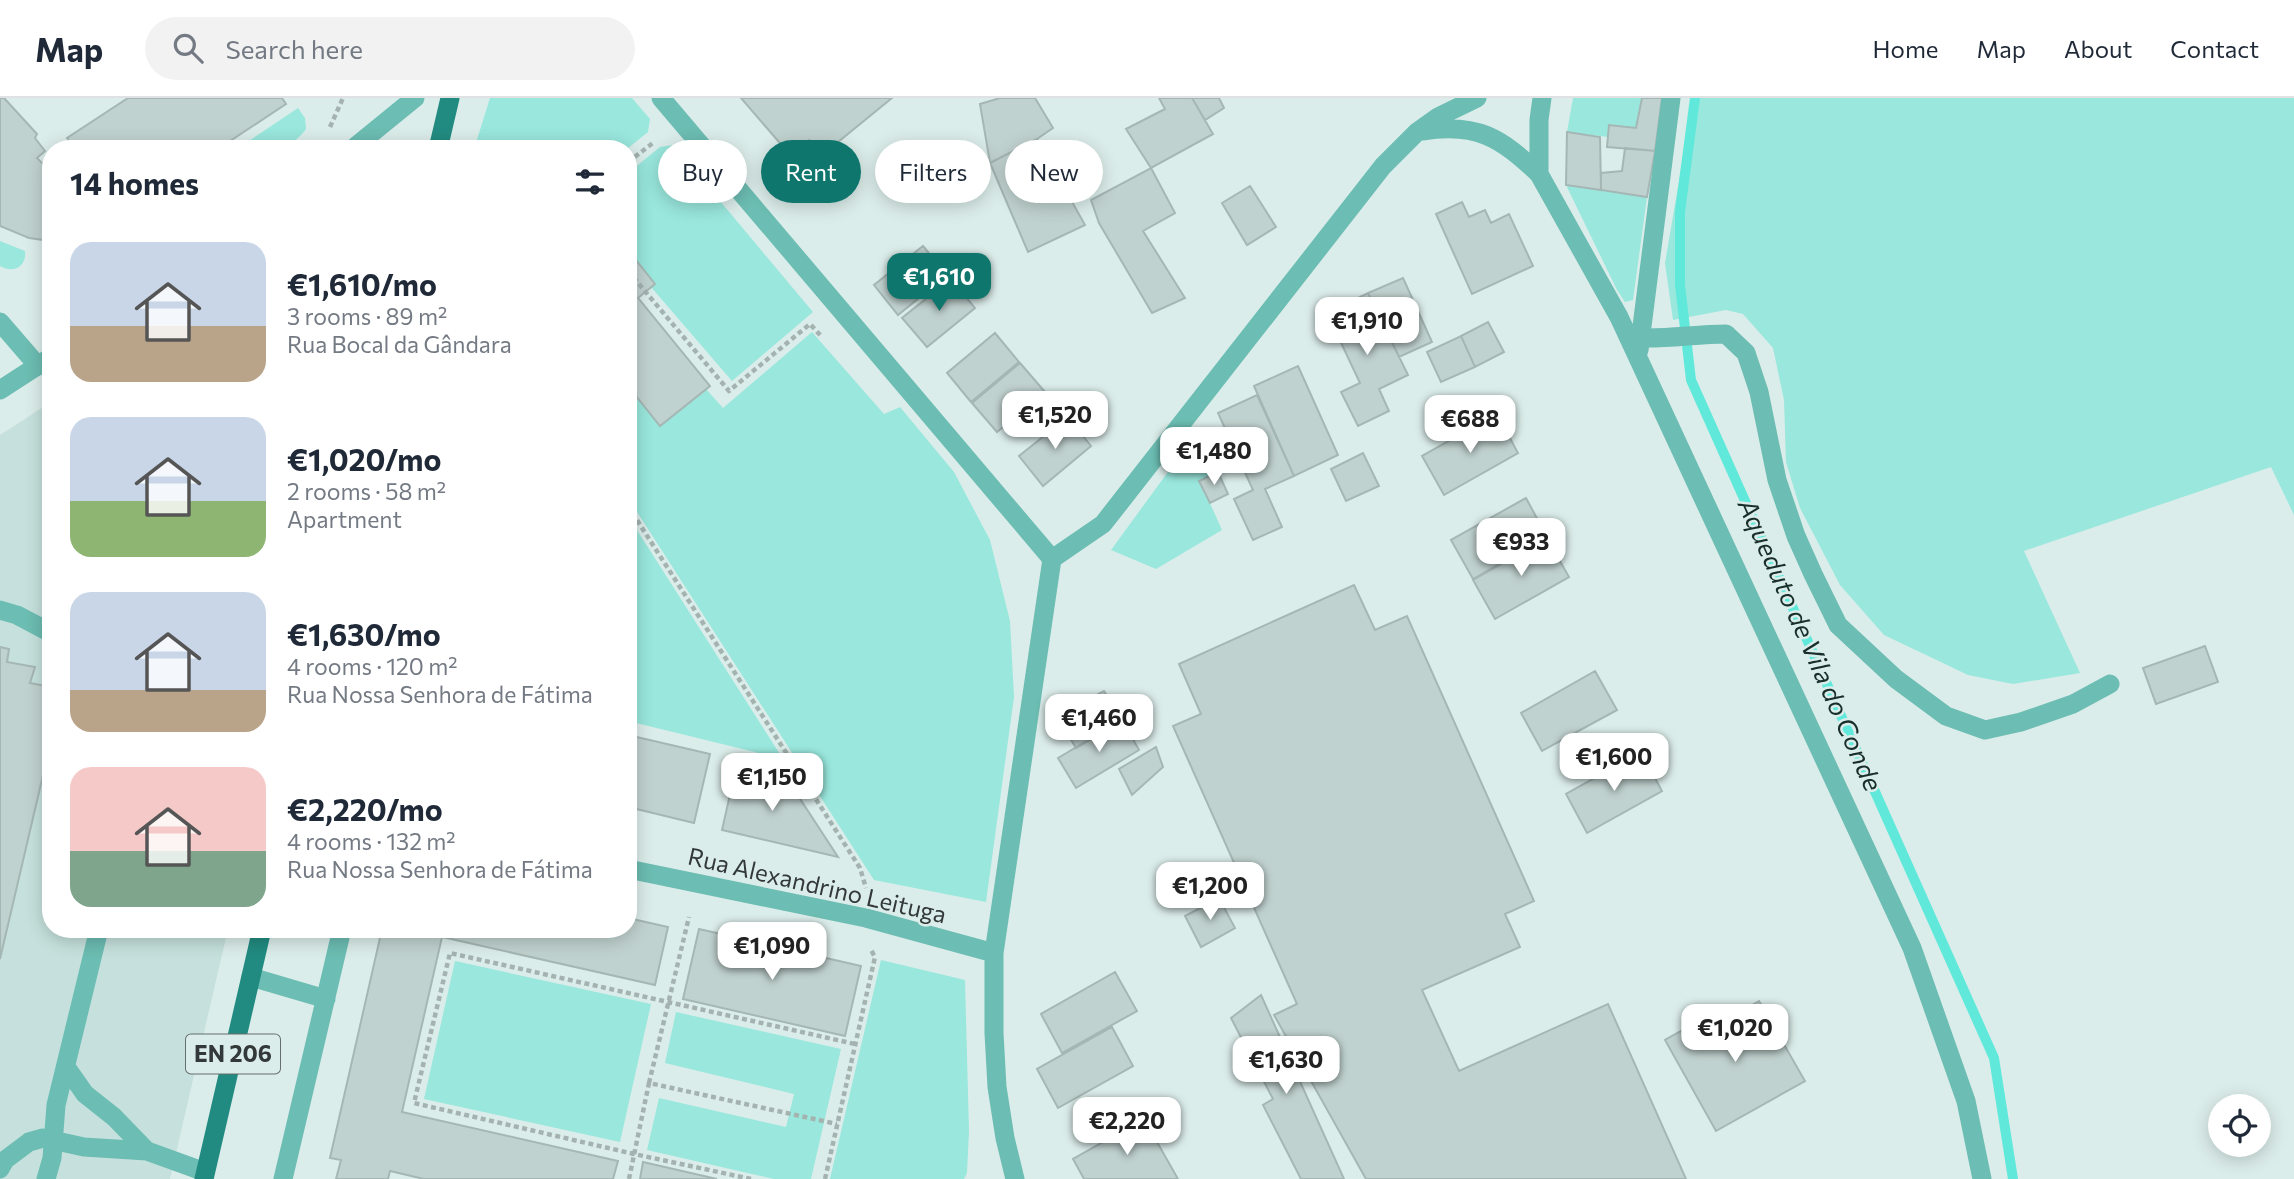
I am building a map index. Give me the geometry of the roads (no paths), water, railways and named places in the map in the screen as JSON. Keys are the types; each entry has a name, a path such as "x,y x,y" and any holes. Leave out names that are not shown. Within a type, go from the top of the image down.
{"main road":[{"path":"440,140 450,98"},
{"name":"EN 206","path":"205,1175 260,938"}],"street":[{"path":"370,140 415,98"},
{"path":"662,98 1052,559"},
{"path":"1015,1179 997,1087 994,953 1052,559 1103,524 1383,166 1417,132 1438,117 1477,98"},
{"path":"1539,174 1539,120 1542,98"},
{"path":"1639,348 1671,98"},
{"path":"1417,132 1446,127 1469,130 1495,138 1518,154 1539,174 1639,348 1912,948 1966,1101 1982,1179"},
{"path":"0,322 42,359"},
{"path":"1639,348 1673,339 1726,334 1746,353 1759,392 1777,480 1796,536 1838,625 1906,687 1946,716 1985,730 2021,722 2073,704 2110,684"},
{"path":"0,390 42,362"},
{"path":"0,610 42,628"},
{"name":"Rua Alexandrino Leituga","path":"637,871 866,918 994,953"},
{"path":"46,1179 52,1158 56,1105 97,938"},
{"path":"283,1179 340,938"},
{"path":"251,977 326,999"},
{"path":"66,1067 85,1094 114,1117 147,1151"},
{"path":"56,1105 65,1130 84,1147"},
{"path":"0,1169 5,1160 29,1142 43,1138 84,1147 147,1151 205,1175"}],"waterway":[{"name":"Aqueduto de Vila do Conde","path":"1695,98 1680,212 1680,285 1691,380 1994,1058 2013,1179"}]}
